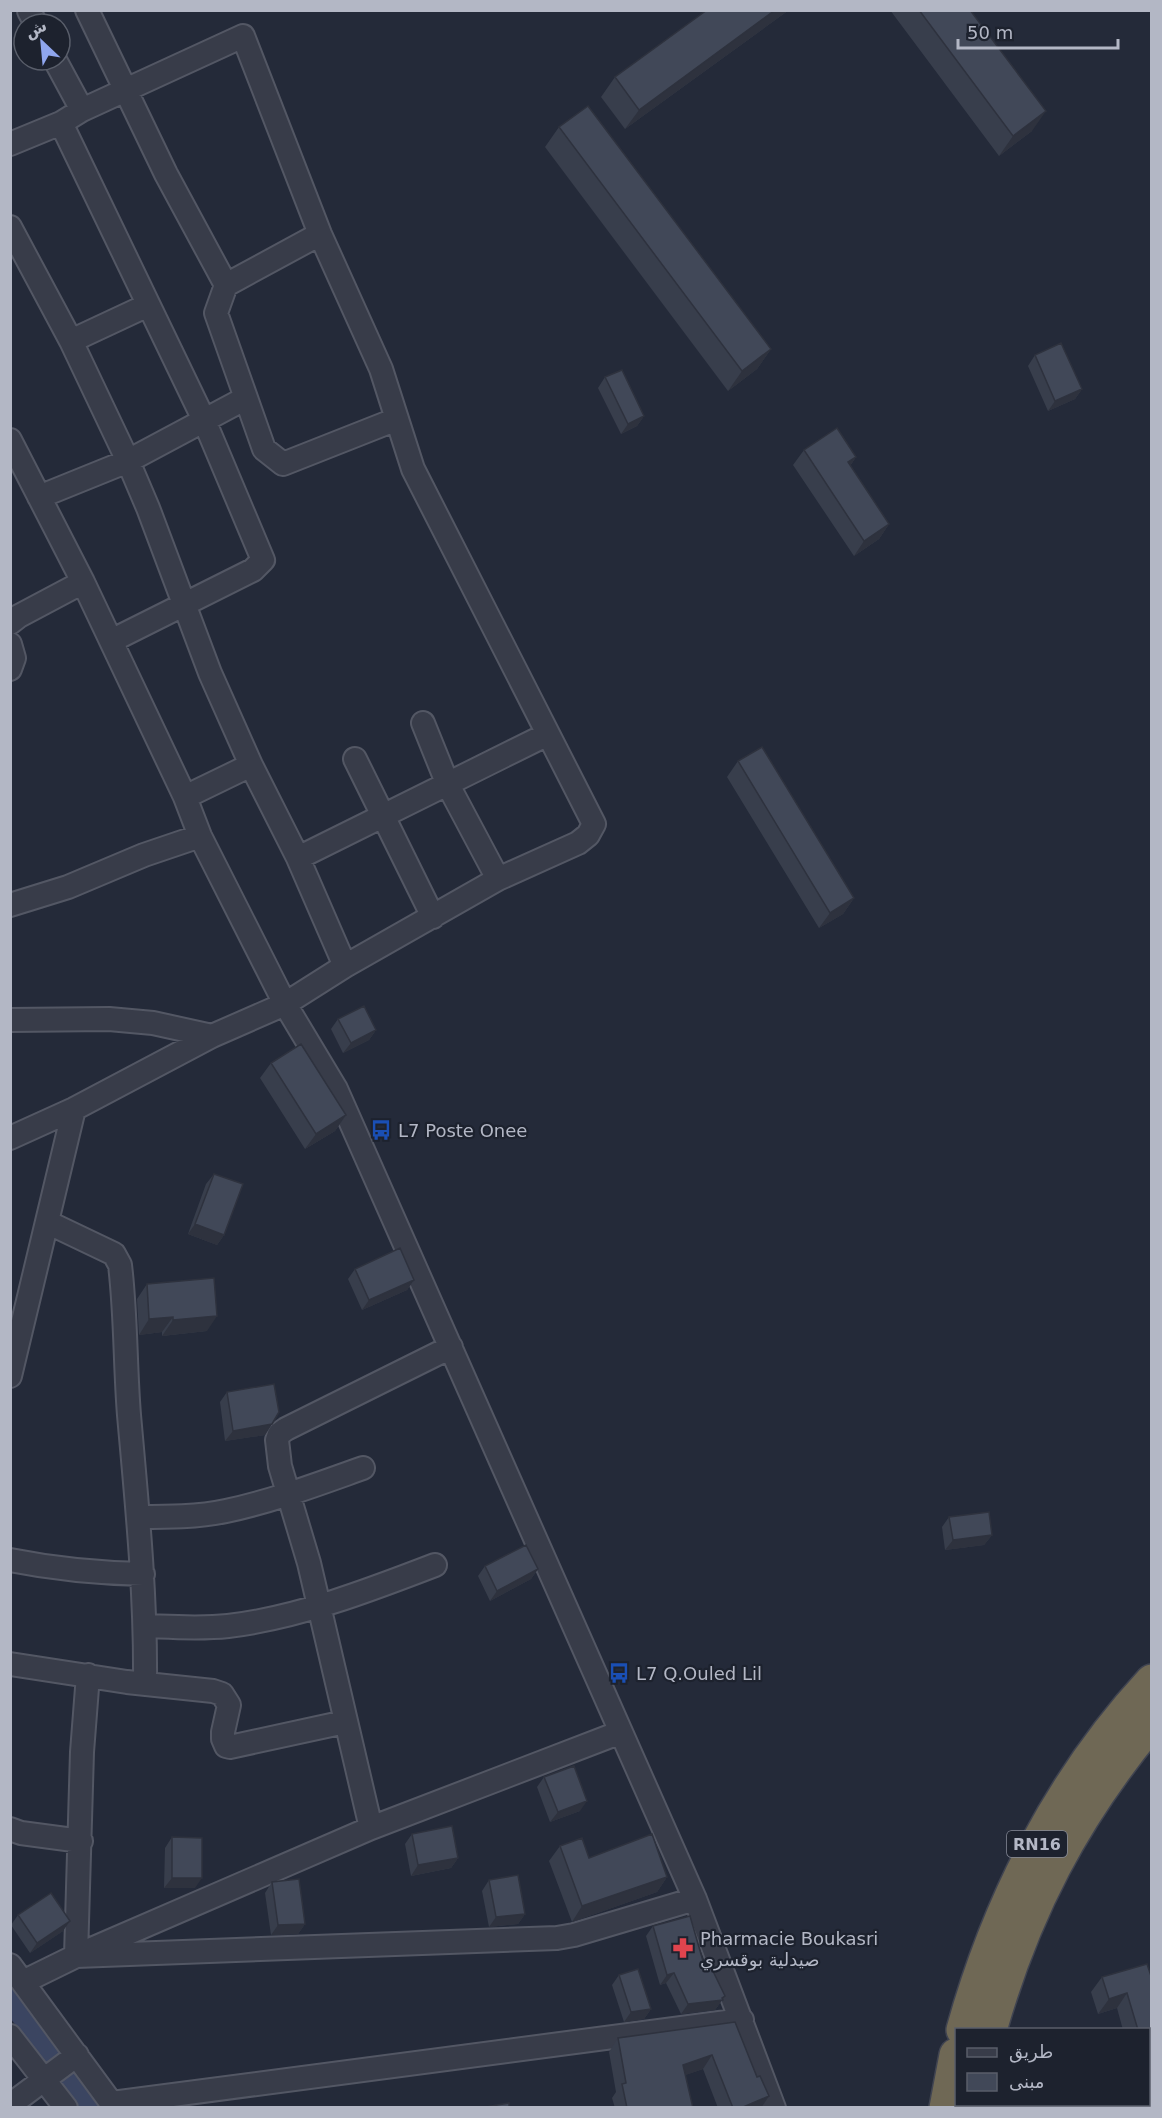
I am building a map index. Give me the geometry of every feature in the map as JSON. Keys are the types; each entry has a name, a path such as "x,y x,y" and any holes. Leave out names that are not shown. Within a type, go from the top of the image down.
{"highway":[{"name":"RN16","path":"964,2028 984,1961 1000,1920 1038,1841 1083,1766 1152,1681"},
{"name":"RN16","path":"991,2028 1016,1948 1055,1863 1104,1784 1152,1722"},
{"path":"946,2108 955,2065"}],"street":[{"path":"87,10 166,174 226,285"},
{"path":"10,144 61,123 82,110 243,36 320,234 381,369 413,469 594,824 588,835 578,843 498,879 345,966 285,1004 212,1036 74,1109 10,1138"},
{"path":"61,72 82,110"},
{"path":"61,123 204,420 263,560 254,570 111,641"},
{"path":"10,227 71,341 128,461 210,673 251,765 298,858 345,966"},
{"path":"320,234 226,285 216,313 264,449 283,464 397,419"},
{"path":"71,341 148,305"},
{"path":"39,497 128,461 246,398"},
{"path":"10,440 83,582 200,836 285,1004 336,1089 578,1640 695,1899 774,2108"},
{"path":"10,623 83,582"},
{"path":"10,644 14,658 10,669"},
{"path":"423,723 448,785 498,879"},
{"path":"298,858 548,734"},
{"path":"355,759 433,917"},
{"path":"184,797 251,765"},
{"path":"10,905 68,888 144,855 200,836"},
{"path":"10,1020 109,1019 153,1023 212,1036"},
{"path":"10,1376 74,1109"},
{"path":"47,1222 114,1254 120,1265 129,1413 143,1574 144,1684"},
{"path":"371,1828 309,1563 276,1449 279,1434 286,1429 451,1347"},
{"path":"138,1517 226,1511 288,1494 363,1468"},
{"path":"10,1560 50,1568 143,1574"},
{"path":"145,1626 191,1628 229,1626 319,1606 376,1588 435,1565"},
{"path":"10,1664 144,1684 213,1690 222,1694 229,1705 223,1739 226,1746 237,1746 345,1722"},
{"path":"76,1956 82,1752 88,1675"},
{"path":"621,1732 371,1828 76,1956 17,1973 114,2105 742,2020"},
{"path":"10,1829 21,1833 81,1841"},
{"path":"76,1956 557,1938 695,1899"},
{"path":"10,2036 66,2108"},
{"path":"10,2105 76,2055"}],"building":[{"path":"707,10 775,10 639,110 615,77"},
{"path":"919,10 970,10 1046,111 1013,136"},
{"path":"588,106 771,349 742,371 559,127"},
{"path":"1061,343 1082,389 1055,401 1035,355"},
{"path":"622,370 644,416 628,424 605,377"},
{"path":"837,428 856,457 848,462 889,524 864,541 804,450"},
{"path":"762,747 854,898 830,913 738,761"},
{"path":"364,1006 376,1030 351,1043 338,1019"},
{"path":"301,1044 346,1115 316,1134 271,1063"},
{"path":"214,1174 243,1184 224,1235 195,1224"},
{"path":"400,1248 414,1280 369,1300 355,1269"},
{"path":"214,1278 217,1316 173,1320 173,1317 149,1319 147,1284"},
{"path":"274,1384 279,1412 272,1424 233,1431 227,1392"},
{"path":"989,1512 992,1535 953,1540 949,1517"},
{"path":"526,1545 538,1569 497,1591 485,1566"},
{"path":"574,1766 587,1801 558,1812 544,1777"},
{"path":"452,1826 458,1858 418,1865 412,1834"},
{"path":"652,1834 667,1877 582,1906 560,1846 582,1838 589,1858"},
{"path":"172,1837 202,1838 202,1878 172,1878"},
{"path":"518,1875 525,1914 496,1917 489,1880"},
{"path":"299,1879 305,1924 278,1925 272,1882"},
{"path":"51,1893 70,1921 37,1943 18,1915"},
{"path":"690,1916 705,1968 710,1965 725,1996 723,2000 688,2004 674,1973 667,1975 653,1926"},
{"path":"1147,1964 1152,1979 1152,2064 1150,2065 1150,2028 1137,2028 1127,1993 1109,1999 1102,1977"},
{"path":"638,1969 651,2009 631,2012 619,1975"},
{"path":"735,2022 757,2077 760,2076 769,2096 741,2108 733,2108 712,2055 683,2065 693,2108 627,2108 622,2084 626,2083 618,2038"},
{"path":"509,2103 509,2108 480,2108"}],"waterway":[{"path":"10,2000 94,2108"}],"place":[{"name":"L7 Poste Onee","path":"381,1130"},
{"name":"L7 Q.Ouled Lil","path":"619,1673"},
{"name":"Pharmacie Boukasri صيدلية بوقسري","path":"683,1948"}]}
